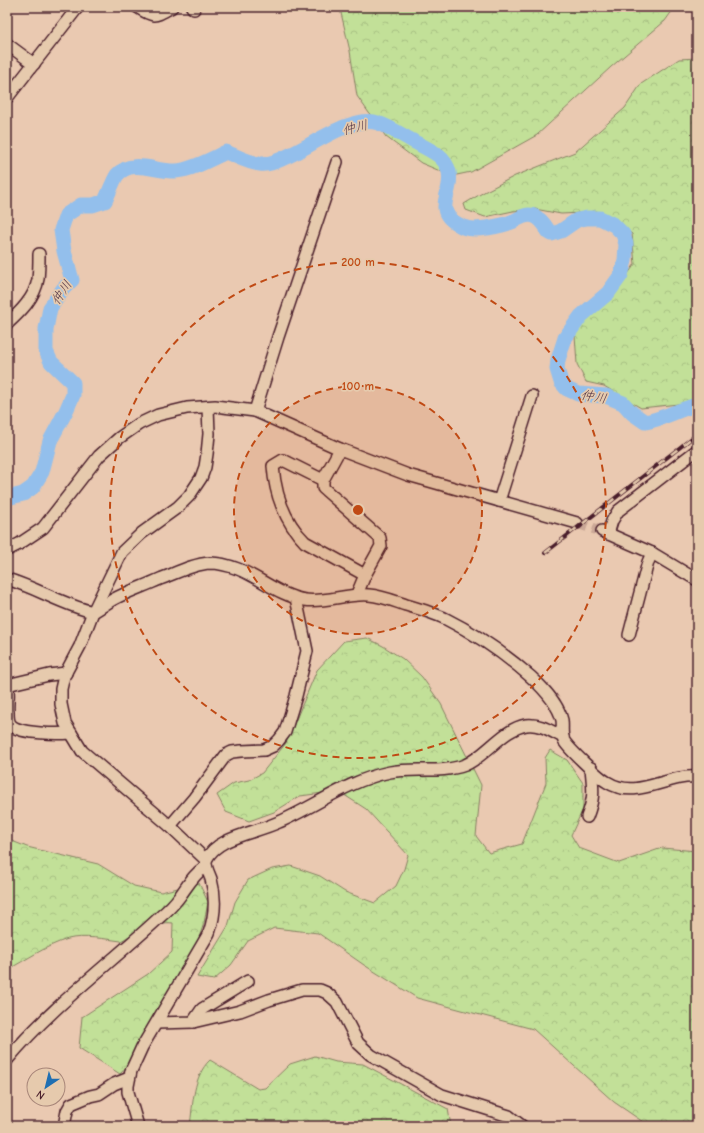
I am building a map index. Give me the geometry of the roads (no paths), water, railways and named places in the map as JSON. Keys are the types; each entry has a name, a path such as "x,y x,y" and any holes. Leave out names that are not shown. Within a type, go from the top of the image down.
{"street":[{"path":"7,98 78,7"},
{"path":"137,7 152,15 158,15 172,7"},
{"path":"7,44 34,64"},
{"path":"255,411 277,339 337,162"},
{"path":"7,324 24,308 35,290 38,280 39,254"},
{"path":"500,501 532,396"},
{"path":"138,1126 128,1092 129,1078 142,1047 206,942 212,927 214,903 211,880 206,863 170,826 82,751 65,723 61,704 61,689 66,673 80,646 93,612 122,552 142,533 178,507 189,496 201,478 205,467 209,434 208,406"},
{"path":"7,550 43,528 99,456 118,438 139,424 158,416 187,408 208,406 255,411 340,449 408,475 442,486 577,523"},
{"path":"340,449 323,480 323,488 380,538 381,546 365,575 357,594"},
{"path":"697,450 618,510 604,532 652,553 697,580"},
{"path":"323,480 283,460 273,466 274,481 280,501 290,525 299,536 305,542 365,575"},
{"path":"629,635 648,562 652,553"},
{"path":"7,579 74,606 93,612 114,599 173,574 211,563 239,570 288,596 296,598 309,600 357,594 385,598 446,619 483,641 517,665 548,694 561,717 563,737 569,748 608,782 626,788 645,788 671,781 697,777"},
{"path":"170,826 194,798 226,755 232,752 264,750 273,746 285,732 307,651 296,598"},
{"path":"66,673 49,675 7,685 9,688 9,721 13,727 28,731 71,734"},
{"path":"7,1060 30,1033 179,898 192,879 206,863 212,851 224,842 279,822 363,779 403,770 441,769 465,765 480,756 516,729 527,725 540,726 563,737"},
{"path":"587,817 592,805 594,794 591,768"},
{"path":"193,1022 202,1009 248,981"},
{"path":"157,1023 193,1022 240,1011 302,990 320,990 327,993 337,1002 358,1043 371,1055 442,1095 509,1116 522,1126"},
{"path":"64,1126 67,1111 71,1104 77,1100 99,1094 114,1084 129,1078"}],"waterway":[{"name":"仲川","path":"7,498 23,494 33,487 42,472 50,441 73,395 73,383 51,362 46,351 46,329 50,308 63,289 72,280 64,251 61,230 66,215 81,205 93,205 105,201 117,175 130,167 145,167 176,171 188,169 226,152 251,162 260,164 270,163 280,160 344,127 368,121 378,123 391,129 439,156 447,166 449,172 449,188 445,202 447,215 463,227 474,229 488,228 509,223 528,215 538,218 548,230 547,231 552,234 561,231 577,220 587,218 600,218 614,225 623,234 626,244 625,261 621,275 608,293 581,316 565,338 558,360 557,369 561,382 567,389 578,394 606,396 623,403 632,413 645,422 697,405"}],"tunnel":[{"path":"577,523 601,531"}],"railway":[{"path":"545,553 697,434"}]}
